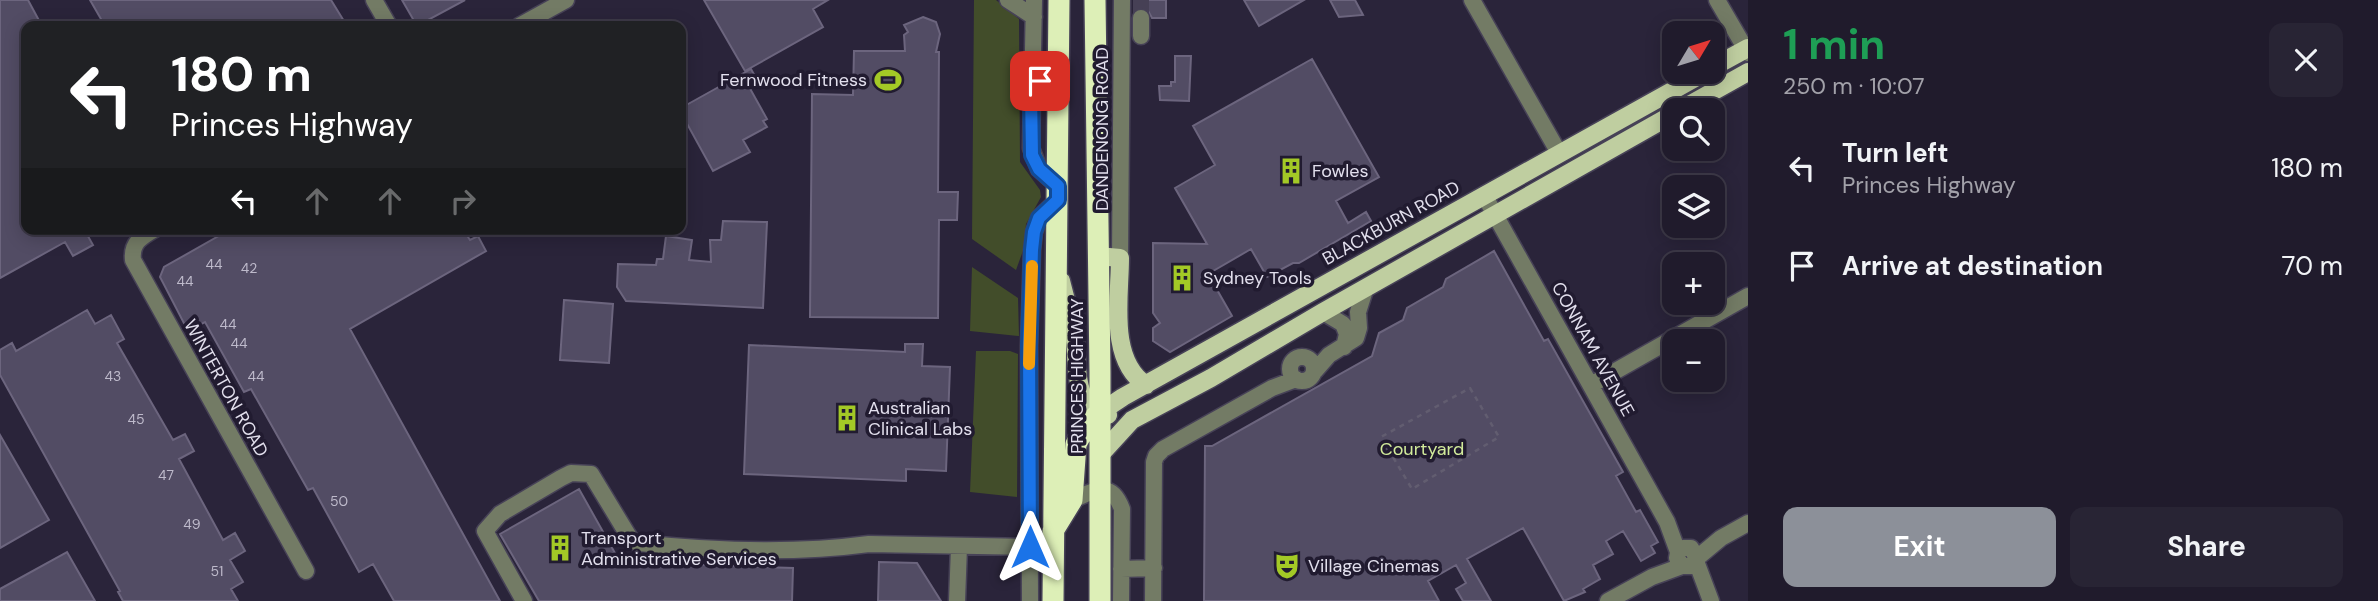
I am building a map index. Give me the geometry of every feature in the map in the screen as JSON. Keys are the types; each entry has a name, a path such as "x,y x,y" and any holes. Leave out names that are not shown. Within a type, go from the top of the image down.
{"highway":[{"name":"PRINCES HIGHWAY","path":"1053,601 1059,0"},
{"name":"PRINCES HIGHWAY","path":"1095,0 1100,601"},
{"path":"1054,531 1072,499 1076,444 1086,426 1099,413"}],"main road":[{"path":"1726,61 1747,50"},
{"path":"1701,98 1748,72"},
{"name":"BLACKBURN ROAD","path":"1099,413 1123,397 1684,84"},
{"path":"1100,455 1132,420 1662,120"},
{"path":"1098,256 1120,258 1122,351 1133,373 1146,385"},
{"path":"1058,268 1074,339 1077,382 1086,401 1099,413 1132,420"}],"street":[{"path":"374,0 386,21"},
{"path":"528,21 566,0"},
{"path":"1008,0 1034,17"},
{"path":"1030,601 1029,346 1032,250 1039,218 1058,193 1039,169 1032,155 1034,0"},
{"name":"DANDENONG ROAD","path":"1120,258 1122,0"},
{"path":"1472,0 1559,153"},
{"path":"1717,0 1747,50"},
{"path":"1141,18 1142,36"},
{"path":"1031,94 1059,56"},
{"path":"1096,151 1120,152"},
{"name":"CONNAM AVENUE","path":"1484,195 1709,597"},
{"name":"WINTERTON ROAD","path":"146,235 136,242 132,260 306,571"},
{"path":"1153,601 1156,456 1163,449 1272,388 1307,376 1329,355 1356,338 1359,328 1358,312 1366,287"},
{"path":"1591,384 1748,296"},
{"path":"1322,312 1343,324 1347,334 1344,347"},
{"path":"524,601 485,531 500,514 571,473 591,474 631,540 639,544 757,549 869,544 1030,547"},
{"path":"1072,499 1100,489 1114,494 1122,509 1121,601"},
{"path":"1608,601 1748,523"},
{"path":"957,601 959,547"},
{"path":"1121,569 1154,568"}],"path":[{"path":"1470,388 1499,437 1412,489 1381,437 1470,388"}],"green space":[{"path":"974,0 996,0 1019,19 1020,162 1040,190 1041,197 1026,224 1024,248 1016,270 972,239"},
{"path":"972,267 1018,298 1019,336 970,331"},
{"path":"976,351 1010,351 1018,354 1017,497 970,492"}],"building":[{"path":"0,0 28,0 39,21 21,21 21,235 87,235 93,245 73,256 65,242 0,278"},
{"path":"90,0 331,0 344,21 102,21"},
{"path":"402,0 465,0 426,21 414,21"},
{"path":"704,0 828,0 813,9 823,27 745,71"},
{"path":"1138,0 1166,0 1166,18 1152,18 1147,9 1138,8"},
{"path":"1244,0 1304,0 1259,26"},
{"path":"1330,0 1355,0 1363,15 1339,17"},
{"path":"923,17 936,22 940,34 936,52 939,52 938,192 958,192 957,220 939,220 938,318 810,317 812,94 853,95 854,51 905,51 904,35 908,32 904,25"},
{"path":"1175,56 1191,56 1189,101 1160,100 1159,86 1171,86 1171,82 1175,82"},
{"name":"Fowles","path":"1312,59 1379,177 1336,201 1348,223 1366,212 1371,221 1299,263 1293,263 1267,277 1251,249 1208,274 1232,316 1170,352 1153,341 1153,328 1160,323 1153,313 1153,243 1207,244 1175,188 1215,165 1193,126"},
{"path":"751,69 757,80 748,85 767,119 763,121 767,127 743,140 750,152 713,171 686,122 686,105"},
{"path":"723,221 767,222 763,308 626,301 617,287 618,264 656,265 657,259 663,259 666,236 692,240 689,260 711,262 710,240 721,240"},
{"path":"220,235 467,235 470,240 478,236 486,251 350,329 500,601 394,601 373,564 359,572 313,488 308,490 251,389 244,392 205,322 188,331 160,277 164,267"},
{"path":"1494,251 1544,341 1548,339 1623,472 1616,476 1636,512 1640,510 1658,542 1651,546 1655,553 1641,561 1623,531 1606,541 1613,554 1593,565 1600,579 1583,589 1585,592 1564,601 1523,528 1467,559 1491,601 1463,601 1456,589 1466,583 1456,565 1428,581 1439,601 1204,601 1205,446 1212,446 1372,356 1379,333 1403,320 1407,308 1443,287 1446,279"},
{"path":"564,300 613,304 609,363 560,360"},
{"path":"87,310 95,324 111,315 124,339 117,343 173,440 185,434 194,451 179,459 223,540 235,533 245,551 230,560 243,582 231,589 238,601 123,601 118,592 120,591 0,375 0,350 12,343 16,351"},
{"name":"Australian Clinical Labs","path":"905,344 923,344 922,366 950,367 946,471 906,469 906,481 744,474 749,345 905,352"},
{"path":"0,435 49,520 0,548"},
{"name":"Transport Administrative Services","path":"579,489 620,562 793,568 792,601 539,601 500,534"},
{"path":"67,552 95,601 0,601 0,589"},
{"path":"879,562 917,563 941,601 878,601"}],"tunnel":[{"path":"1141,0 1141,18"}],"slow traffic":[{"path":"1029,364 1032,266"}],"place":[{"name":"Fernwood Fitness","path":"888,80"},
{"name":"Fowles","path":"1291,171"},
{"name":"Sydney Tools","path":"1182,278"},
{"name":"Australian Clinical Labs","path":"847,418"},
{"name":"Transport Administrative Services","path":"560,548"},
{"name":"Village Cinemas","path":"1287,566"}],"route":[{"path":"1030,547 1029,346 1032,250 1039,218 1058,200 1058,186 1039,169 1032,155 1031,94 1040,81"}],"park label":[{"name":"Courtyard","path":"1422,449"}]}
